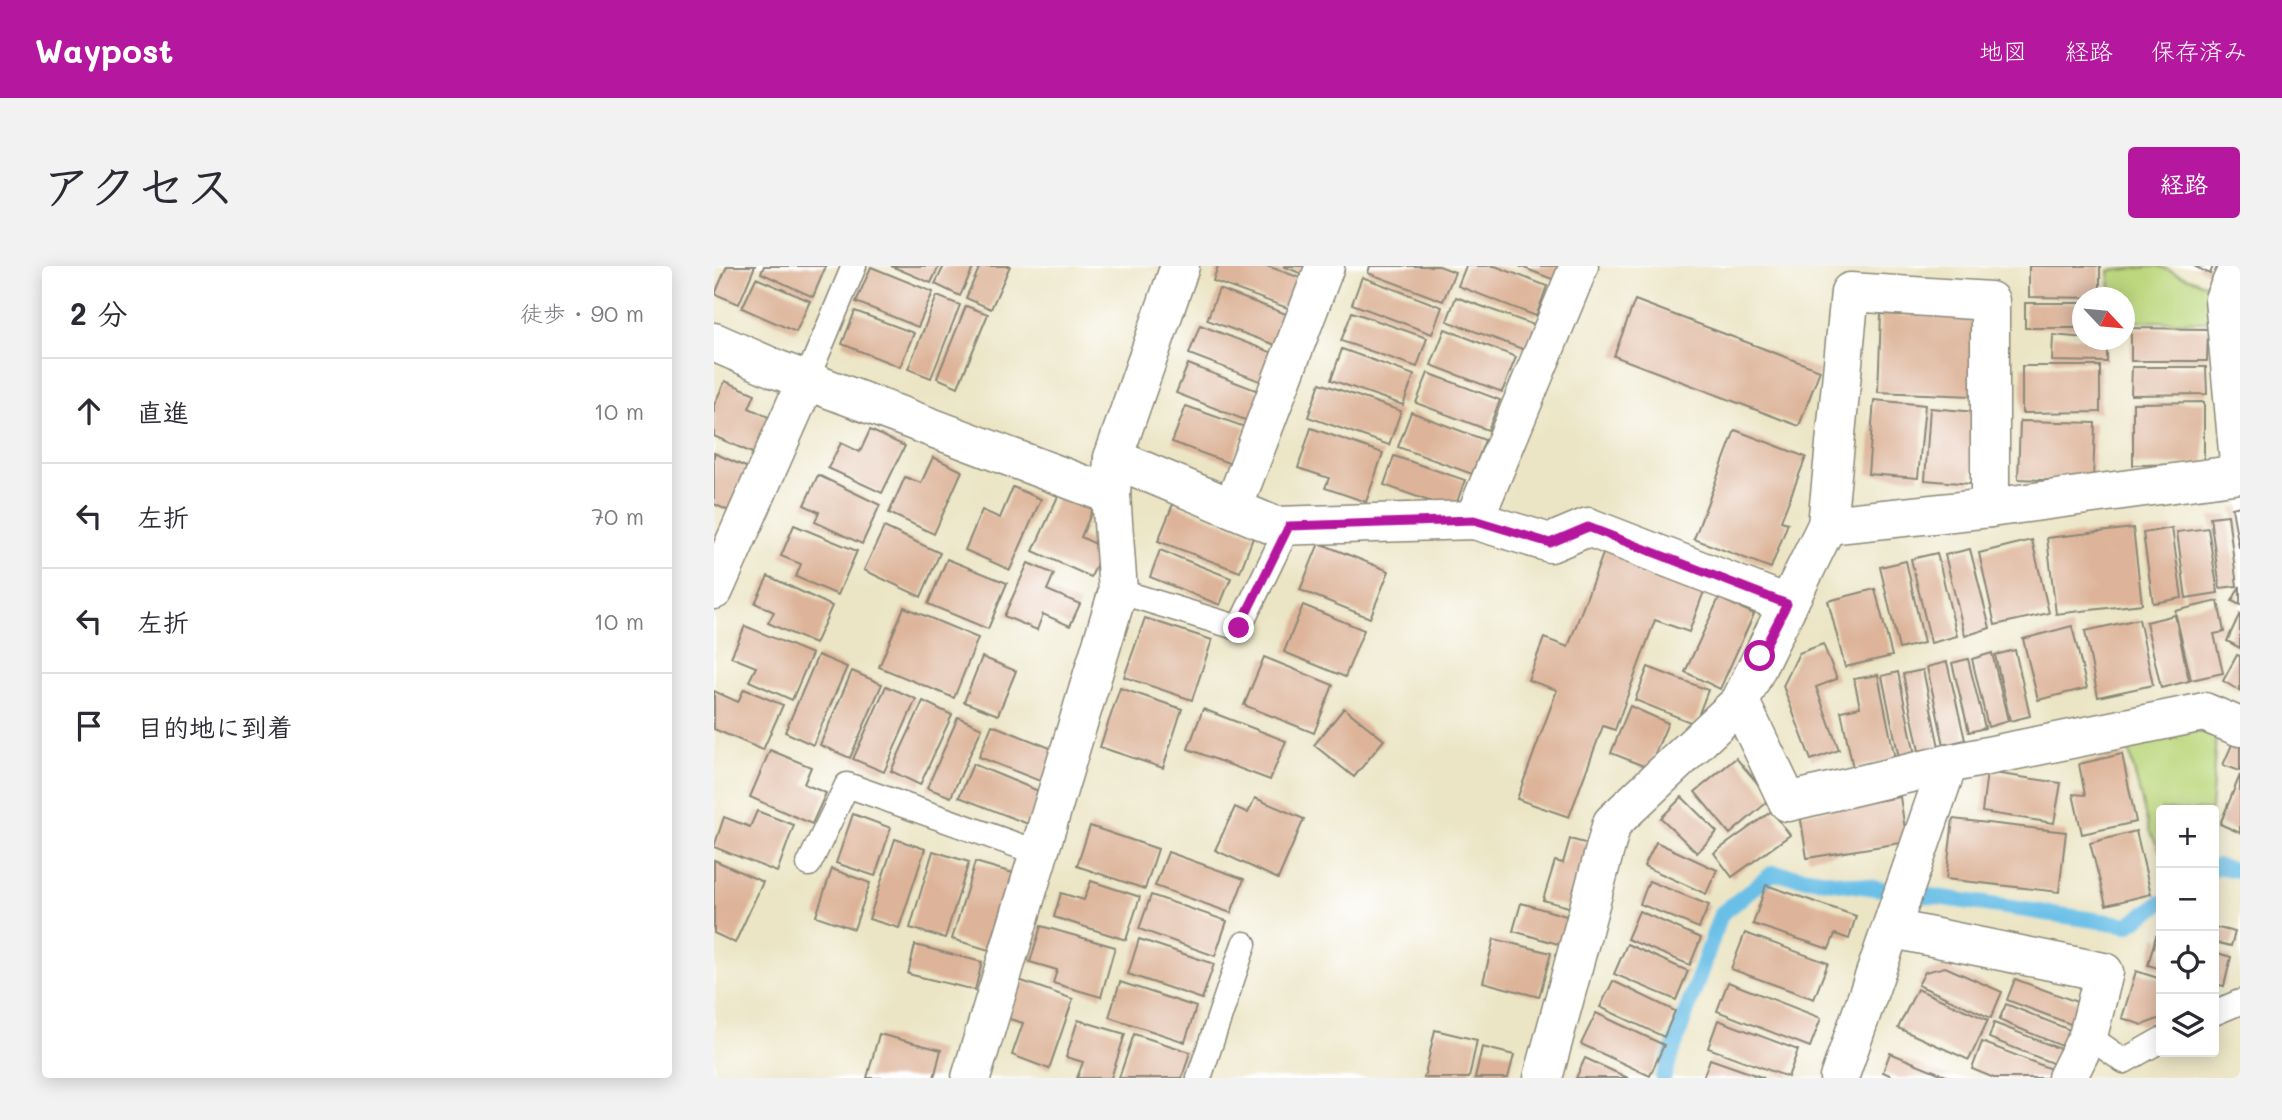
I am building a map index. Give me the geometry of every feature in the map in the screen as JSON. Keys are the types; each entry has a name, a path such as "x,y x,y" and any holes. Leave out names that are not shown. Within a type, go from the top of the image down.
{"street":[{"path":"971,1078 1118,591 1112,476 1180,266"},
{"path":"1233,508 1325,266"},
{"path":"1474,520 1579,266"},
{"path":"1827,525 1990,508 2240,474 2224,299 2239,266"},
{"path":"1543,1078 1612,823 1740,702 1827,525 1850,292 1990,301 1990,508"},
{"path":"714,342 806,381 1112,476 1233,508 1275,526 1474,520 1550,543 1588,527 1787,604"},
{"path":"714,590 806,381"},
{"path":"1740,702 1788,802 1948,764 2204,712 2240,727"},
{"path":"1839,1078 1948,764"},
{"path":"1902,902 2104,972 2088,1036 2067,1078"}],"lane":[{"path":"806,381 854,266"},
{"path":"1118,591 1239,628 1289,526"},
{"path":"809,864 847,785 1039,853"},
{"path":"1199,1078 1244,944"},
{"path":"2219,1011 2240,1002"},
{"path":"2088,1036 2124,1061 2156,1043"}],"green space":[{"path":"2158,266 2212,287 2213,322 2135,321 2135,287 2111,287 2109,271"},
{"path":"2200,727 2216,735 2211,805 2156,805 2156,843 2149,830 2127,743"}],"building":[{"path":"727,266 755,266 739,304 715,294"},
{"path":"764,266 826,266 813,297 761,273"},
{"path":"891,266 939,266 931,283"},
{"path":"944,266 974,266 960,296 935,284"},
{"path":"980,266 1010,266 991,309 966,298"},
{"path":"1218,266 1267,266 1304,279 1293,310 1213,281"},
{"path":"1283,266 1313,266 1309,277"},
{"path":"1370,266 1439,266 1455,272 1443,301 1368,273"},
{"path":"1466,266 1495,266 1547,286 1536,316 1458,286"},
{"path":"1519,266 1563,266 1557,281"},
{"path":"2029,266 2100,266 2100,287 2072,287 2072,298 2029,297"},
{"path":"2194,266 2213,266 2210,274"},
{"path":"871,267 933,292 918,327 856,302"},
{"path":"1362,277 1442,307 1432,334 1352,304"},
{"path":"756,278 810,301 796,332 742,308"},
{"path":"1219,289 1289,315 1278,346 1207,320"},
{"path":"937,296 960,305 931,378 908,369"},
{"path":"1456,297 1534,325 1525,350 1447,321"},
{"path":"1635,300 1820,370 1799,426 1614,356"},
{"path":"2025,303 2072,303 2072,328 2025,328"},
{"path":"966,306 988,314 958,387 937,378"},
{"path":"855,311 914,333 900,367 842,344"},
{"path":"1352,312 1427,338 1417,367 1341,341"},
{"path":"1881,314 1975,318 1972,396 1878,392"},
{"path":"1200,325 1276,354 1265,383 1189,354"},
{"path":"2135,328 2208,329 2207,361 2131,361 2131,350 2135,350"},
{"path":"1445,329 1516,357 1502,392 1431,365"},
{"path":"2053,335 2072,337 2072,350 2107,350 2107,362 2052,361"},
{"path":"1342,349 1414,375 1403,405 1331,380"},
{"path":"1188,364 1261,392 1250,422 1176,393"},
{"path":"2022,366 2100,366 2100,412 2022,413"},
{"path":"2132,367 2206,367 2207,394 2131,395"},
{"path":"1428,373 1500,400 1488,430 1416,403"},
{"path":"725,381 755,394 749,408 777,421 761,457 714,436 714,405"},
{"path":"1320,383 1401,411 1389,445 1308,417"},
{"path":"1874,400 1925,405 1918,478 1868,474"},
{"path":"2204,402 2204,464 2133,465 2133,403"},
{"path":"1186,406 1245,427 1231,464 1172,442"},
{"path":"1930,408 1976,412 1971,484 1925,480"},
{"path":"1411,412 1485,440 1472,474 1398,447"},
{"path":"2020,421 2095,423 2093,482 2018,479"},
{"path":"1311,428 1383,453 1366,502 1325,488 1329,478 1298,468"},
{"path":"870,430 905,446 882,493 828,468 841,443 860,452"},
{"path":"1735,430 1806,457 1781,521 1788,523 1771,568 1694,539"},
{"path":"714,453 755,471 735,514 714,504"},
{"path":"1394,456 1465,480 1454,510 1384,485"},
{"path":"933,457 962,471 934,534 889,513 905,477 921,483"},
{"path":"818,475 880,505 862,544 815,522 819,512 804,505"},
{"path":"1013,487 1041,499 1010,570 965,550 982,510 1000,518"},
{"path":"1059,494 1093,509 1081,537 1104,548 1091,577 1033,551"},
{"path":"1173,504 1254,535 1240,572 1158,541"},
{"path":"2240,506 2240,548 2239,548 2232,508"},
{"path":"2228,515 2237,586 2220,588 2210,517"},
{"path":"794,525 857,551 838,595 796,577 801,564 781,556"},
{"path":"884,527 940,553 921,597 864,570"},
{"path":"2133,528 2142,604 2056,614 2047,538"},
{"path":"2172,528 2182,598 2153,603 2143,533"},
{"path":"2208,528 2218,593 2186,598 2177,532"},
{"path":"2032,540 2049,613 1995,625 1979,553"},
{"path":"1319,543 1389,571 1370,618 1300,590"},
{"path":"1606,546 1707,583 1689,632 1655,620 1615,730 1603,726 1569,817 1517,799 1557,690 1528,680 1544,638 1568,647"},
{"path":"1970,549 1990,628 1965,636 1945,555"},
{"path":"1160,550 1231,578 1220,605 1150,577"},
{"path":"1937,553 1957,636 1931,643 1911,559"},
{"path":"947,559 1007,583 988,629 928,604"},
{"path":"1906,561 1924,643 1899,649 1880,567"},
{"path":"1028,563 1054,574 1047,590 1080,604 1070,626 1043,614 1037,630 1004,616"},
{"path":"768,576 832,606 815,644 768,623 774,612 755,603"},
{"path":"2240,586 2240,605 2232,601"},
{"path":"1875,589 1892,656 1845,667 1828,601"},
{"path":"1719,598 1754,614 1720,689 1685,672"},
{"path":"2218,601 2224,632 2214,634 2223,673 2191,680 2175,611"},
{"path":"1303,605 1364,630 1345,677 1284,652"},
{"path":"904,607 978,638 954,698 879,667"},
{"path":"2240,613 2240,648 2227,641"},
{"path":"2175,615 2189,681 2161,688 2146,622"},
{"path":"1145,618 1212,640 1192,700 1124,677"},
{"path":"2139,619 2153,685 2098,697 2085,631"},
{"path":"745,626 812,654 792,700 749,681 756,667 731,657"},
{"path":"2072,626 2087,688 2038,700 2023,639"},
{"path":"1823,644 1837,679 1816,687 1839,750 1811,760 1783,686 1799,653"},
{"path":"2015,650 2030,716 2010,721 1995,655"},
{"path":"1992,653 2008,721 1988,727 1972,659"},
{"path":"818,655 847,667 813,745 785,732"},
{"path":"2237,655 2240,656 2240,691 2223,681"},
{"path":"982,657 1016,671 998,715 964,702"},
{"path":"1264,657 1333,685 1314,733 1244,705"},
{"path":"1968,659 1985,728 1969,732 1952,663"},
{"path":"1947,662 1965,740 1944,745 1927,667"},
{"path":"1648,667 1708,690 1695,724 1635,700"},
{"path":"1923,670 1939,747 1919,751 1903,674"},
{"path":"852,671 882,684 850,758 820,745"},
{"path":"1898,672 1915,755 1899,758 1882,676"},
{"path":"1878,675 1895,759 1853,768 1841,711 1860,707 1854,679"},
{"path":"886,686 916,699 884,772 853,759"},
{"path":"1120,688 1182,709 1163,768 1100,747"},
{"path":"744,689 783,705 763,750 714,729 714,691 738,702"},
{"path":"923,701 952,715 920,785 891,771"},
{"path":"1630,706 1668,723 1649,768 1611,753"},
{"path":"1344,708 1384,740 1354,777 1314,745"},
{"path":"1203,709 1286,741 1270,780 1188,749"},
{"path":"958,717 982,728 951,797 927,788"},
{"path":"992,725 1058,751 1045,783 979,757"},
{"path":"2237,733 2240,735 2240,771 2223,765"},
{"path":"770,750 811,767 804,784 826,793 812,824 750,797"},
{"path":"2122,754 2136,822 2082,834 2073,794 2085,795 2079,764"},
{"path":"1736,758 1771,799 1730,834 1695,792"},
{"path":"973,764 1041,792 1028,824 959,797"},
{"path":"1987,772 2061,783 2054,823 1982,812"},
{"path":"2240,775 2240,833 2220,824"},
{"path":"1682,797 1717,832 1697,853 1661,818"},
{"path":"1900,797 1907,842 1807,858 1800,814"},
{"path":"1255,798 1304,819 1278,879 1215,850 1235,807 1248,813"},
{"path":"757,811 794,825 777,872 714,847 724,817 750,827"},
{"path":"1772,811 1790,835 1732,877 1714,853"},
{"path":"853,814 891,828 875,876 836,863"},
{"path":"1953,819 2066,832 2059,892 1946,879"},
{"path":"1090,826 1158,849 1145,889 1077,866"},
{"path":"2136,831 2151,894 2106,905 2090,843"},
{"path":"895,839 925,849 899,928 869,919"},
{"path":"1570,839 1595,846 1576,909 1543,900 1555,861 1563,863"},
{"path":"1656,842 1717,870 1706,894 1644,866"},
{"path":"933,851 969,862 945,938 910,928"},
{"path":"1168,852 1244,879 1231,913 1155,886"},
{"path":"714,860 763,882 735,943 714,933"},
{"path":"975,862 1013,873 989,950 952,939"},
{"path":"832,869 870,883 854,929 816,916"},
{"path":"1091,881 1140,897 1126,940 1054,917 1061,893 1084,900"},
{"path":"1649,881 1709,905 1699,928 1640,904"},
{"path":"1766,885 1856,916 1849,939 1835,934 1829,949 1753,924"},
{"path":"1151,895 1227,921 1215,956 1139,929"},
{"path":"1521,903 1573,918 1565,946 1513,931"},
{"path":"1639,911 1701,938 1690,965 1627,939"},
{"path":"1041,926 1115,947 1101,997 1053,983 1057,970 1030,962"},
{"path":"2219,928 2235,932 2231,946 2219,943"},
{"path":"1745,933 1828,963 1814,999 1731,969"},
{"path":"2156,936 2156,967 2148,965"},
{"path":"1139,939 1214,964 1202,999 1128,974"},
{"path":"1494,939 1551,953 1539,997 1483,982"},
{"path":"1627,944 1688,971 1676,1000 1614,974"},
{"path":"915,945 982,962 975,990 908,974"},
{"path":"2219,953 2231,957 2224,986 2219,985"},
{"path":"1945,967 2002,992 1991,1018 1918,985 1925,972"},
{"path":"2136,971 2156,977 2156,1020 2142,1025 2122,1018"},
{"path":"2015,979 2080,1003 2073,1025 2007,1000"},
{"path":"1019,980 1073,999 1049,1069 1012,1055 1023,1023 1006,1018"},
{"path":"1613,981 1675,1011 1664,1037 1600,1007"},
{"path":"1120,982 1196,1007 1185,1042 1109,1017"},
{"path":"1728,982 1821,1018 1810,1047 1717,1011"},
{"path":"1917,989 1988,1020 1969,1060 1898,1028"},
{"path":"2006,1004 2070,1030 2064,1047 1999,1020"},
{"path":"1596,1013 1664,1045 1650,1076 1581,1044"},
{"path":"1078,1020 1125,1034 1111,1078 1077,1078 1083,1062 1066,1057"},
{"path":"1718,1020 1798,1050 1788,1077 1708,1048"},
{"path":"1994,1023 2063,1050 2057,1065 1989,1038"},
{"path":"1435,1030 1477,1040 1469,1078 1424,1078"},
{"path":"879,1034 941,1050 934,1078 867,1078"},
{"path":"1134,1034 1190,1052 1182,1078 1119,1078"},
{"path":"1982,1042 2051,1069 2048,1078 1994,1078 1972,1069"},
{"path":"1482,1047 1514,1055 1508,1078 1475,1078"},
{"path":"1890,1053 1951,1078 1896,1078 1883,1072"},
{"path":"1585,1058 1628,1078 1576,1078"},
{"path":"1710,1059 1764,1078 1703,1078"}],"waterway":[{"path":"2219,866 2240,871"},
{"path":"1663,1078 1721,914 1773,873 2128,925 2156,906"}],"route":[{"path":"1239,628 1289,526 1474,520 1550,543 1588,527 1787,604 1760,656"}]}
